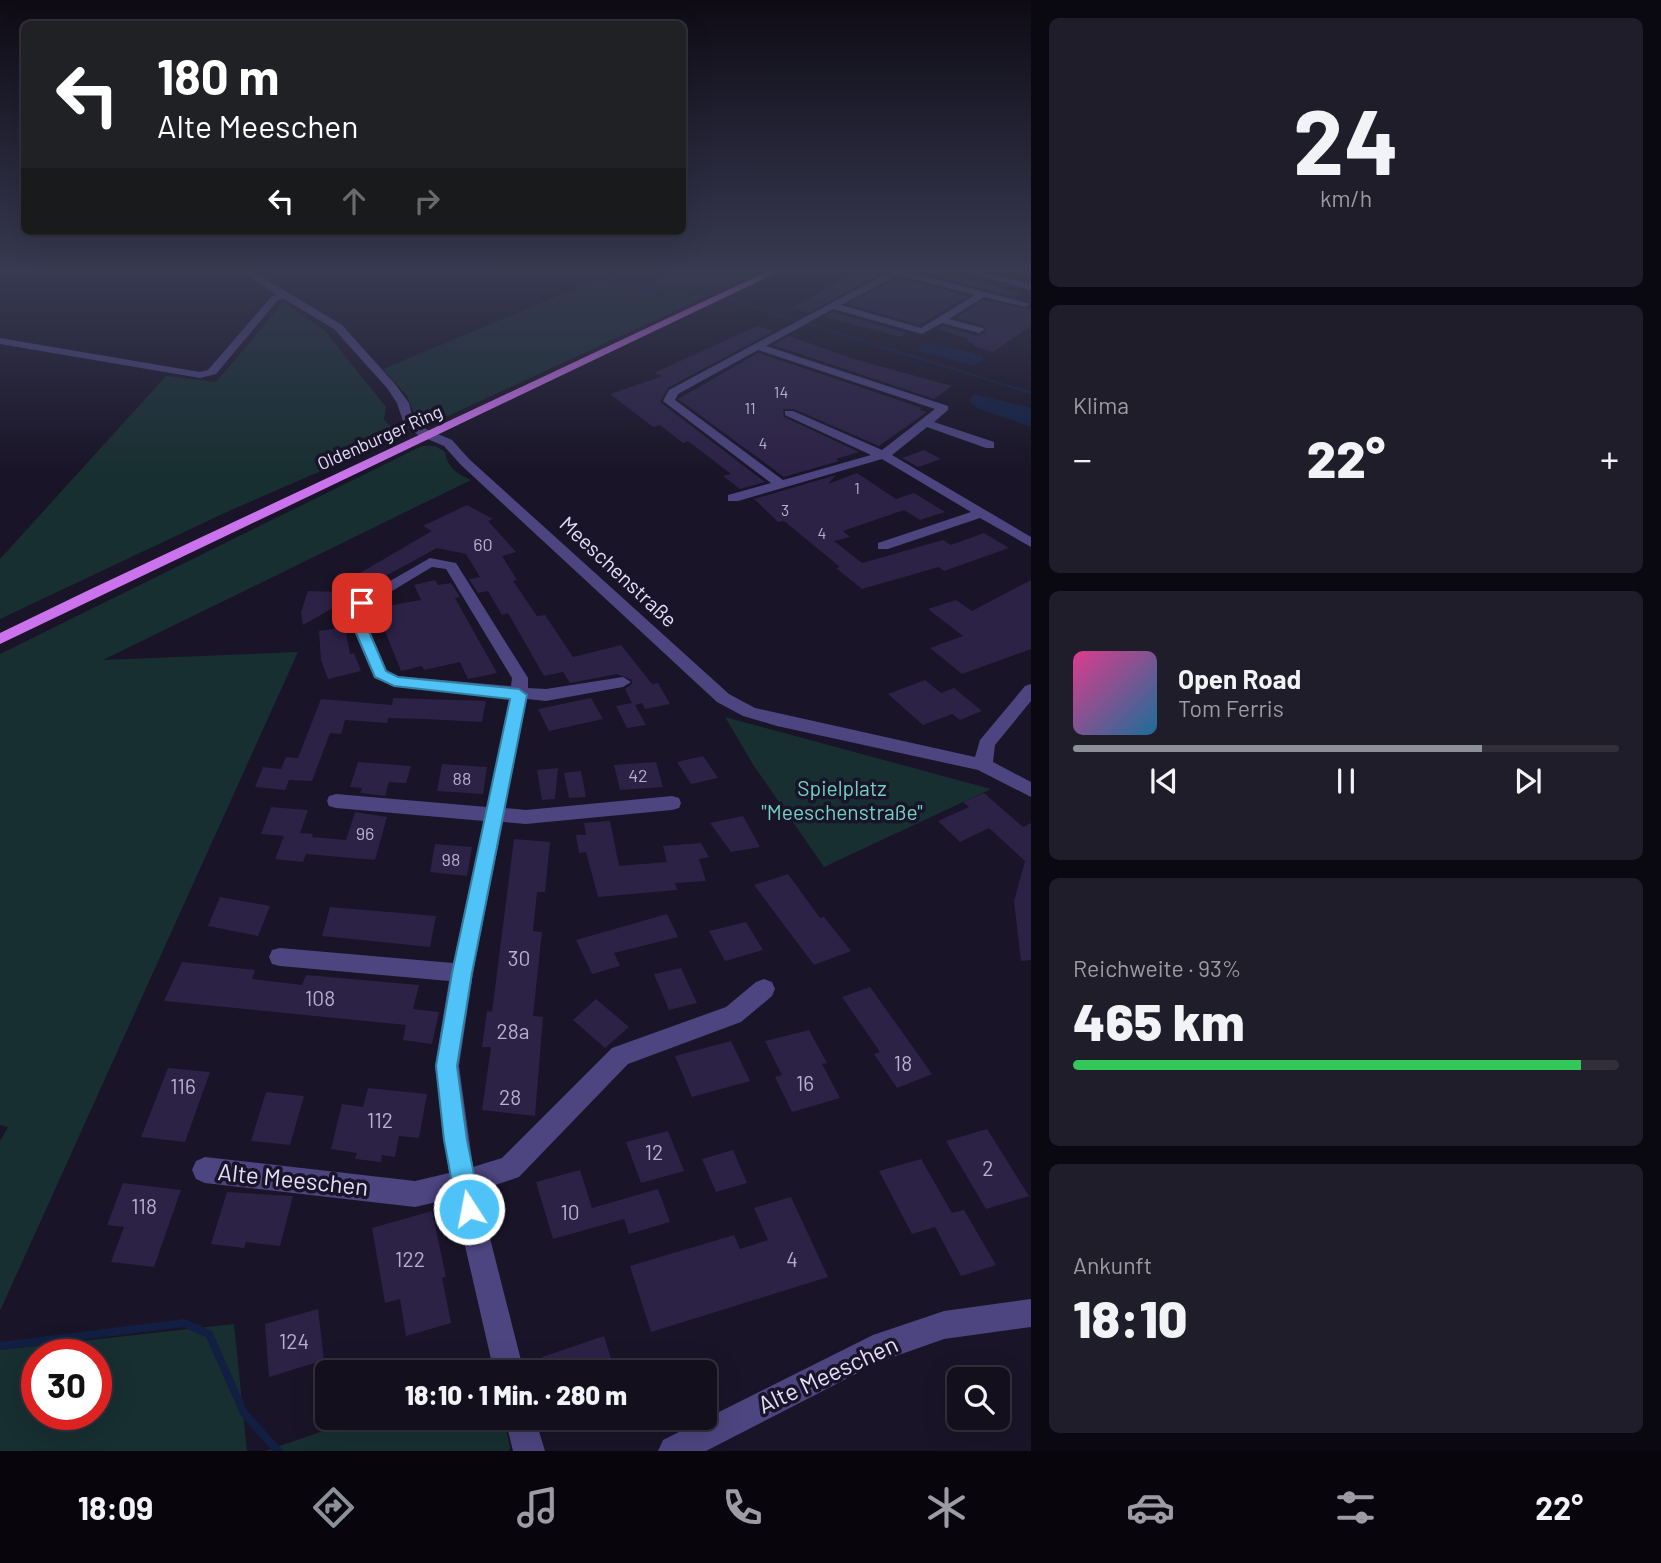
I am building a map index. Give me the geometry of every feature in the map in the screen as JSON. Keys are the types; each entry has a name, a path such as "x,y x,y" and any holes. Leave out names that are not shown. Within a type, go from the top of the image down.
{"main road":[{"name":"Oldenburger Ring","path":"0,639 228,526 633,339"}],"street":[{"path":"0,341 200,375 212,372 240,339"},
{"name":"Meeschenstraße","path":"349,339 391,386 403,403 408,421 456,449 466,462 723,698 748,712 777,720 983,765 1031,790"},
{"path":"774,339 673,392 669,401 780,484"},
{"path":"733,498 884,455 944,408 760,347"},
{"path":"789,413 884,455 1031,543"},
{"path":"925,424 990,445"},
{"path":"883,545 981,513"},
{"path":"506,1360 474,1235 447,1066 462,973 496,815 519,695 520,678 451,566 430,562 362,603 354,612 380,674 394,681 519,695 546,695 623,682"},
{"path":"983,765 986,744 1031,690"},
{"path":"336,801 526,817 672,803"},
{"path":"279,957 462,973"},
{"name":"Alte Meeschen","path":"205,1170 415,1194 464,1183 510,1167 620,1056 733,1015 764,989"},
{"name":"Alte Meeschen","path":"674,1451 873,1350 944,1325 1031,1313"},
{"path":"523,1430 529,1451"}],"green space":[{"path":"253,339 331,339 386,407 384,420 402,436 231,510 0,619 0,559 166,376 216,382"},
{"path":"456,339 615,339 437,421 426,423 416,419 407,396 383,369"},
{"path":"422,446 435,446 445,452 454,469 471,480 103,660 298,652 0,1311 0,1141 8,1127 0,1125 0,654"},
{"name":"Spielplatz \"Meeschenstraße\"","path":"725,717 991,789 824,867 754,766"},
{"path":"234,1324 247,1451 0,1451 0,1350 21,1348 21,1430 112,1430 112,1339 99,1339"},
{"path":"326,1430 506,1430 510,1447 509,1451 265,1451"}],"water":[{"path":"931,342 980,355 984,359 974,366 918,351 920,344"},
{"path":"975,394 1031,408 1031,427 979,409 968,400"}],"building":[{"path":"729,339 759,339 668,388 660,402 765,482 740,489 723,476 731,474 688,441 683,443 660,425 653,427 610,394 663,376 654,373"},
{"path":"784,339 797,339 854,359 952,386 934,399 773,345"},
{"path":"1012,339 993,352 972,345 975,344 966,341"},
{"path":"758,353 922,408 919,410 927,412 879,446 794,409 783,409 784,417 859,452 836,459 839,461 784,477 678,399"},
{"path":"924,450 941,459 918,467 902,458"},
{"path":"857,473 896,499 914,493 945,512 920,520 904,510 843,531 850,537 834,541 862,563 943,540 951,545 984,533 1009,548 944,571 939,567 862,589 836,568 840,567 784,521 778,522 754,499 836,475 828,484"},
{"path":"467,505 493,519 488,521 516,552 502,556 517,580 513,581 537,616 545,615 573,657 621,645 652,684 658,683 670,704 645,709 642,703 635,705 646,725 627,728 616,706 632,703 625,689 632,684 632,680 617,674 570,683 563,672 544,676 508,613 502,615 488,591 478,593 469,579 480,577 466,554 437,548 367,586 353,577 432,531 423,526"},
{"path":"435,580 438,585 451,583 460,597 455,598 497,673 468,679 460,662 424,670 422,666 401,671 383,626 378,627 371,609 421,600 414,585"},
{"path":"1031,580 1031,649 962,674 930,648 963,636 928,609 956,600 972,611"},
{"path":"308,591 338,592 333,608 303,625 301,612"},
{"path":"345,627 350,654 354,653 361,671 328,679 321,660 319,631"},
{"path":"925,680 941,693 954,688 982,711 960,720 952,714 923,725 888,694"},
{"path":"393,698 486,701 482,722 388,718 387,723 345,720 341,734 330,733 312,781 289,780 285,790 255,787 263,767 281,769 286,757 298,758 321,699 392,705"},
{"path":"591,698 603,719 549,731 538,709"},
{"path":"703,756 718,778 691,784 677,762"},
{"path":"358,762 411,766 406,783 389,782 385,796 360,793 362,788 350,787"},
{"path":"656,762 663,787 620,790 614,765"},
{"path":"442,764 487,767 483,794 437,791"},
{"path":"558,768 555,799 542,800 537,770"},
{"path":"581,771 586,797 569,798 564,773"},
{"path":"984,793 1023,827 1031,823 1031,960 1021,961 1014,901 1025,861 989,828 960,842 938,821 969,807 963,802"},
{"path":"271,807 308,810 300,833 313,834 312,837 346,840 355,812 387,817 375,860 306,854 303,862 275,859 284,836 261,834"},
{"path":"743,816 760,847 731,852 710,823"},
{"path":"610,821 619,866 667,862 663,846 701,843 709,857 699,859 706,881 675,883 677,890 598,897 586,852 579,853 576,835 586,835 584,823"},
{"path":"514,839 550,842 545,892 537,892 533,931 542,932 533,1016 543,1017 535,1116 482,1110 491,1047 482,1047 487,1011 492,1012"},
{"path":"435,844 472,847 467,876 430,872"},
{"path":"788,874 820,918 824,917 851,951 814,965 754,885"},
{"path":"220,897 270,906 258,936 208,926"},
{"path":"330,907 436,916 430,947 322,936"},
{"path":"667,914 678,937 614,953 620,966 592,974 576,940"},
{"path":"746,922 763,950 725,961 709,931"},
{"path":"182,962 255,970 252,979 302,985 306,975 419,985 413,1009 439,1012 432,1044 403,1040 406,1025 164,1001"},
{"path":"681,968 697,1003 669,1010 654,974"},
{"path":"870,987 932,1074 897,1088 874,1054 880,1052 842,997"},
{"path":"596,999 629,1027 605,1048 573,1020"},
{"path":"809,1030 827,1063 822,1064 840,1098 792,1112 775,1077 782,1075 765,1041"},
{"path":"731,1041 750,1081 692,1097 675,1056"},
{"path":"168,1068 210,1072 185,1142 141,1137"},
{"path":"368,1088 427,1094 419,1138 399,1136 395,1157 382,1155 381,1162 355,1159 357,1153 331,1149 342,1104 363,1107"},
{"path":"266,1092 304,1096 290,1145 251,1141"},
{"path":"987,1129 1029,1196 986,1209 946,1141"},
{"path":"668,1131 684,1171 641,1183 626,1142"},
{"path":"733,1150 747,1183 716,1192 702,1159"},
{"path":"921,1159 952,1213 964,1210 996,1265 961,1276 935,1227 912,1234 879,1171"},
{"path":"580,1170 592,1208 658,1189 670,1222 629,1234 624,1219 553,1239 536,1182"},
{"path":"123,1183 181,1190 154,1267 111,1262 124,1227 107,1225"},
{"path":"227,1192 293,1196 280,1246 246,1242 244,1248 211,1244"},
{"path":"791,1197 828,1277 651,1332 630,1266 734,1235 740,1249 768,1240 754,1208"},
{"path":"432,1211 446,1277 442,1278 451,1323 406,1336 400,1299 385,1303 372,1228"},
{"path":"318,1309 324,1360 315,1360 315,1363 269,1377 265,1324"},
{"path":"604,1336 611,1360 543,1360 542,1357"}],"waterway":[{"path":"856,339 1031,393"},
{"path":"0,1346 184,1323 209,1334 244,1413 278,1451"}],"route":[{"path":"362,603 354,612 380,674 394,681 519,695 462,973 447,1066 456,1140 469,1209"}]}
